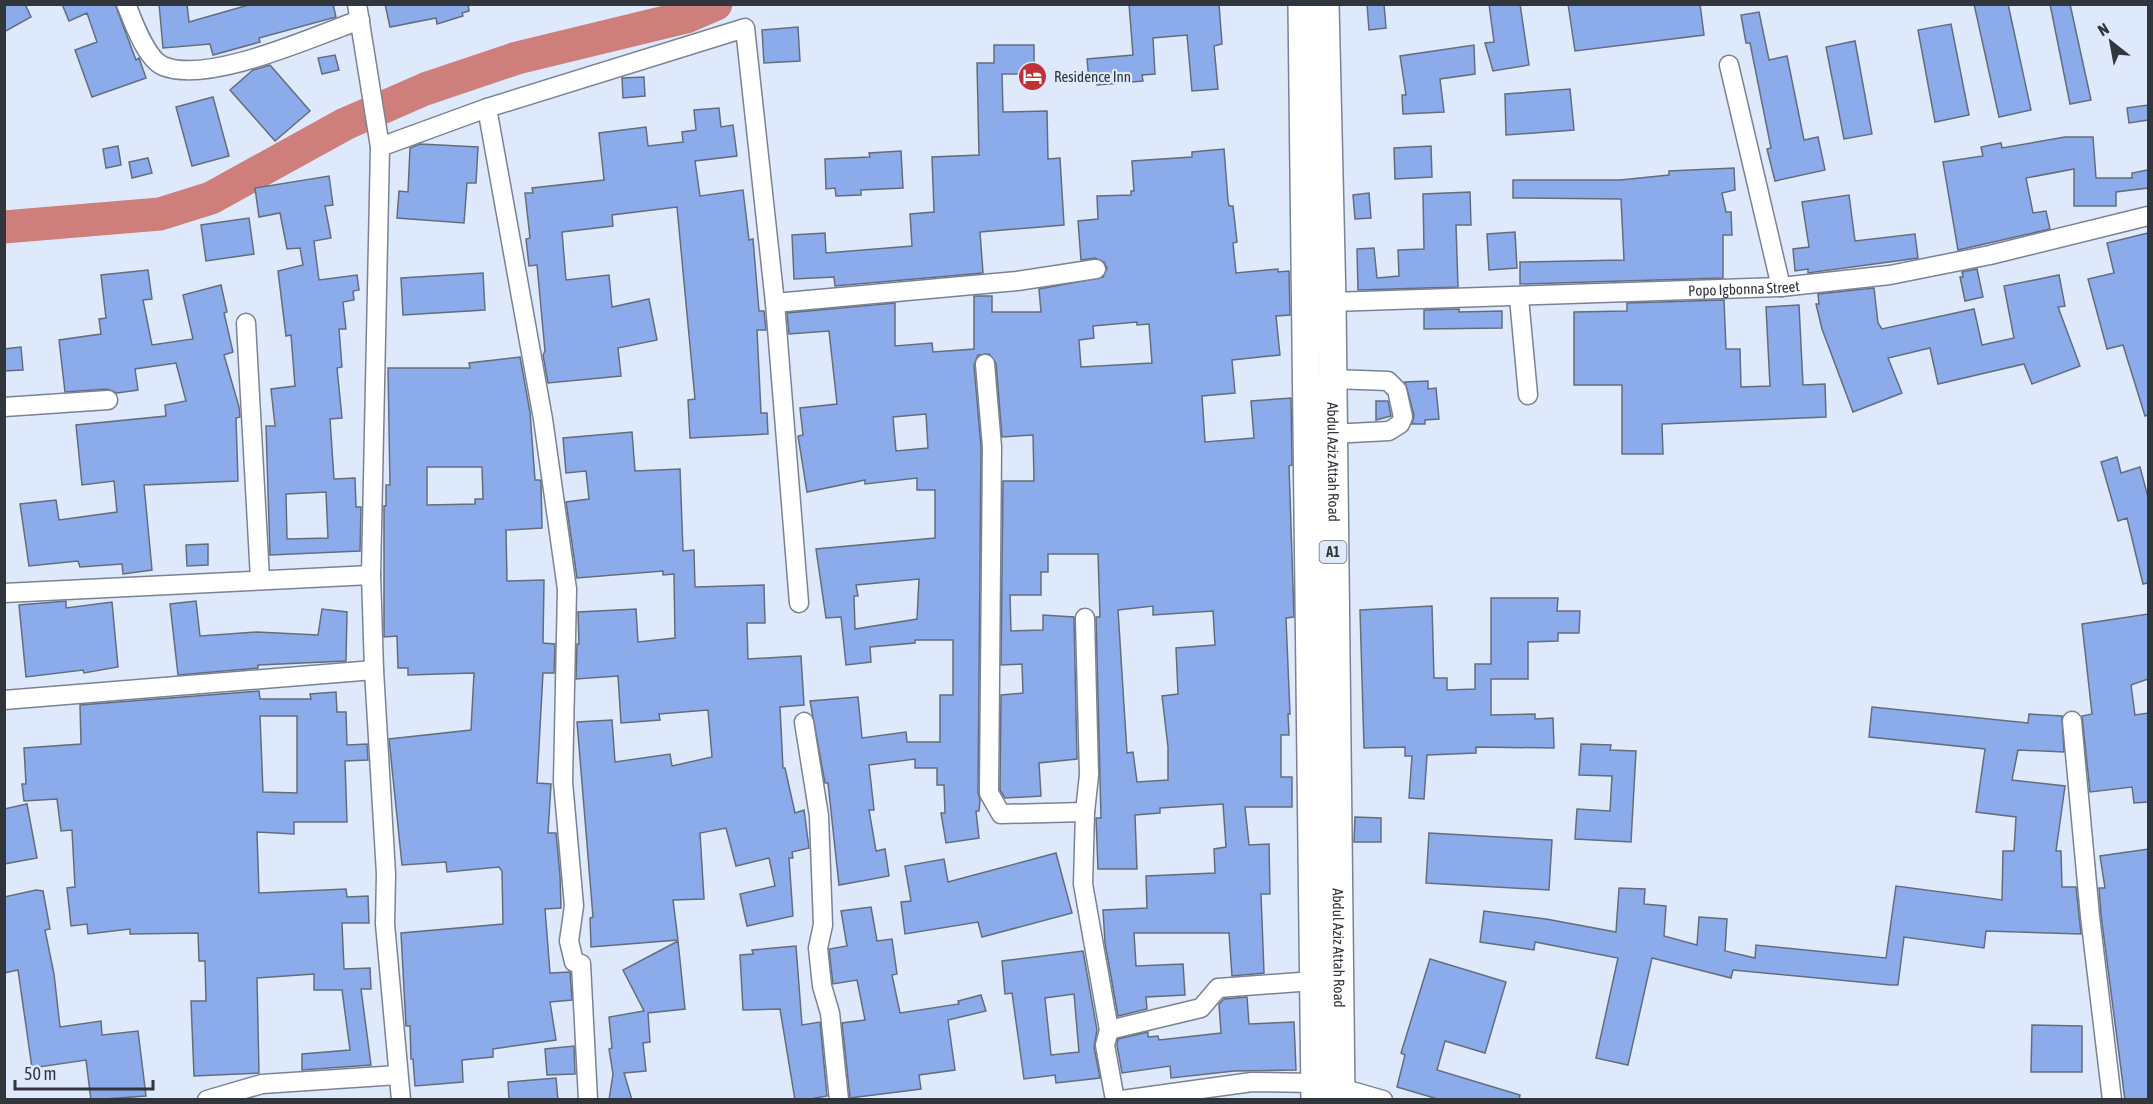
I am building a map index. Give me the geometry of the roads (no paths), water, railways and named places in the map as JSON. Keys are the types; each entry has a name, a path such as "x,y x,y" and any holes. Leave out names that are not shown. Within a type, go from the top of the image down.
{"highway":[{"name":"Abdul Aziz Attah Road","path":"1302,4 1315,1091"},
{"name":"Abdul Aziz Attah Road","path":"1325,4 1332,302 1331,434 1341,1094"}],"street":[{"path":"126,4 145,47 162,66 196,72 222,68 359,12 380,140 371,575 386,873 385,924 401,1100"},
{"path":"380,140 745,28 775,303 798,603"},
{"path":"1729,64 1781,287"},
{"path":"487,108 543,419 567,589 563,782 574,906 569,941 574,962 581,964 588,1100"},
{"name":"Popo Igbonna Street","path":"1332,302 1519,298 1781,287 1890,275 1990,255 2148,216"},
{"path":"775,303 1017,281 1096,269"},
{"path":"1519,298 1528,395"},
{"path":"246,323 260,579"},
{"path":"985,364 992,447 989,793 1001,814 1085,812"},
{"path":"1331,434 1389,431 1400,424 1403,417 1397,390 1388,381 1332,379"},
{"path":"4,407 108,400"},
{"path":"4,593 371,575"},
{"path":"1085,618 1089,775 1085,812 1083,884 1109,1030 1105,1045 1115,1100"},
{"path":"4,700 374,670"},
{"path":"2072,721 2090,916 2112,1100"},
{"path":"804,722 819,816 823,925 818,948 822,986 830,1013 839,1100"},
{"path":"1109,1030 1150,1017 1201,1008 1218,988 1313,981"},
{"path":"207,1100 262,1084 398,1075"},
{"path":"1122,1100 1243,1083 1315,1091"},
{"path":"1341,1094 1383,1100"}],"waterway":[{"path":"4,227 160,214 211,198 345,124 425,89 517,58 686,17 716,4"}],"place":[{"name":"Residence Inn","path":"1033,76"}]}
